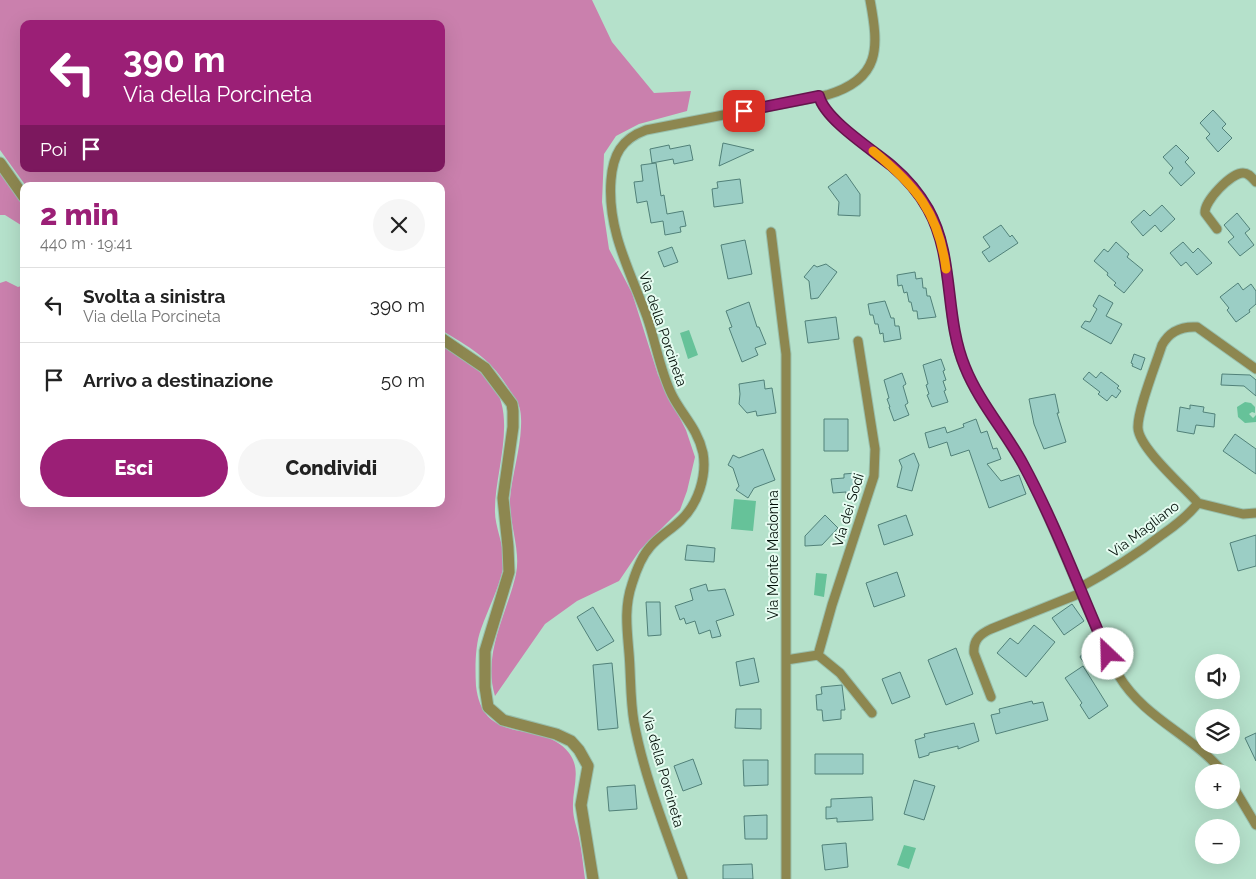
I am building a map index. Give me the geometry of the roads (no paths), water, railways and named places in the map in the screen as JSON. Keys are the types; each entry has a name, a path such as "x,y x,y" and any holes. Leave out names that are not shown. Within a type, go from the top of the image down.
{"street":[{"name":"Via della Porcineta","path":"683,879 637,736 631,700 626,614 632,583 644,556 657,539 680,521 695,502 701,484 703,456 692,426 670,391 647,318 618,245 610,204 612,166 615,156 623,144 632,136 646,130 819,96 839,91 852,84 862,76 873,61 875,46 870,0"},
{"path":"819,96 828,113 904,177 928,208 942,246 953,324 964,366 973,384 1027,471 1115,669 1128,691 1145,708 1201,749 1215,764"},
{"path":"0,163 20,191"},
{"path":"1217,229 1205,213 1208,202 1236,175 1248,174 1256,182"},
{"name":"Via Monte Madonna","path":"772,232 786,354 786,879"},
{"path":"1198,503 1147,449 1139,432 1140,415 1162,346 1167,338 1176,331 1185,327 1197,328 1256,369"},
{"path":"445,341 486,368 512,404 513,412 514,427 503,498 509,572 485,651 485,687 488,708 502,720 556,734 571,741 579,750 588,766 581,805 593,879"},
{"name":"Via dei Sodi","path":"818,655 832,604 871,490 875,470 875,449 858,341"},
{"name":"Via Magliano","path":"991,697 974,653 974,645 978,638 991,629 1080,591 1149,545 1187,515 1198,503 1243,514 1256,513"},
{"path":"786,660 818,655 840,673 872,712"},
{"path":"1240,798 1256,825"}]}
